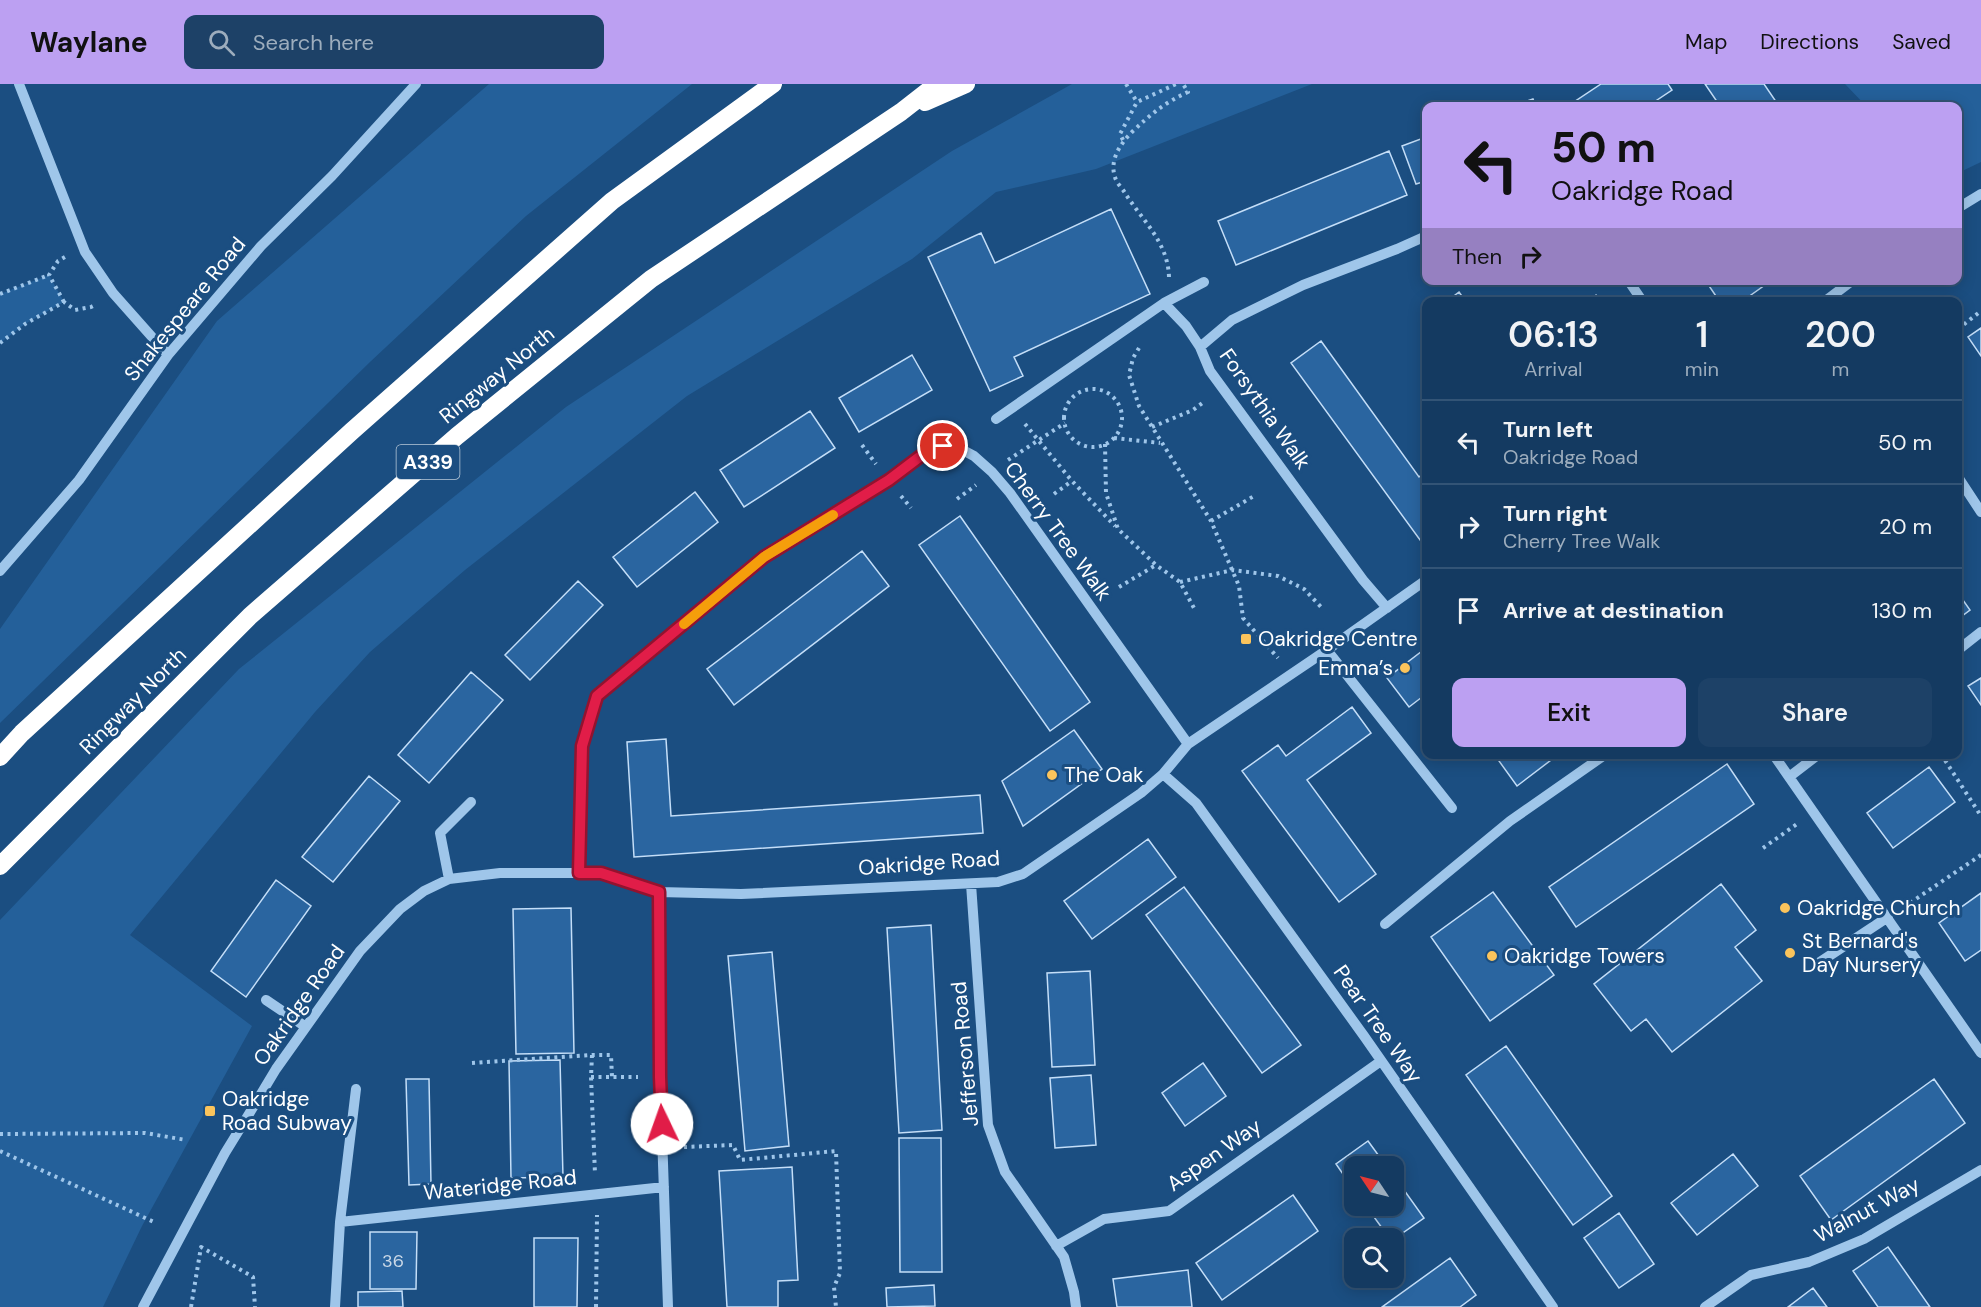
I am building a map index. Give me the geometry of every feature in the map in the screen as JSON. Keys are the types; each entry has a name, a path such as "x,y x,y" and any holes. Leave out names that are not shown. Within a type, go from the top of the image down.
{"highway":[{"path":"0,757 22,733 352,431 603,209 772,84"},
{"name":"A339","path":"901,112 937,84"},
{"path":"901,112 966,84"},
{"name":"Ringway North","path":"0,866 250,616 457,436 651,279 901,112"}],"street":[{"path":"19,84 82,247 113,293 168,355"},
{"name":"Shakespeare Road","path":"0,571 79,480 168,355 261,246 332,176 414,85"},
{"path":"1962,206 1981,194"},
{"name":"Forsythia Walk","path":"1388,608 1363,579 1222,388 1210,370 1200,347 1232,320 1242,315 1303,285 1422,238"},
{"path":"996,419 1164,303 1204,282"},
{"path":"1831,297 1846,285"},
{"path":"1164,303 1186,326 1200,347"},
{"name":"Cherry Tree Walk","path":"579,873 582,746 597,696 764,557 889,480 926,452 943,446 957,447 974,456 1010,493 1188,744"},
{"path":"1962,483 1981,512"},
{"name":"Oakridge Road","path":"143,1307 225,1153 276,1069 360,951 400,909 424,891 449,879 500,873 601,873 659,892 741,894 998,882 1023,874 1141,794 1163,774 1188,744 1328,651 1422,583"},
{"path":"1962,647 1981,632"},
{"path":"1328,651 1452,808"},
{"path":"1385,924 1510,821 1599,759"},
{"path":"1776,759 1981,1053"},
{"path":"1789,777 1812,759"},
{"name":"Pear Tree Way","path":"1163,774 1196,803 1381,1061 1551,1306"},
{"path":"449,879 440,833 471,802"},
{"name":"Jefferson Road","path":"971,884 988,1125 1005,1172 1064,1257 1076,1307"},
{"path":"659,892 660,1077 668,1307"},
{"path":"1818,964 1888,917"},
{"path":"266,1000 306,1027"},
{"name":"Aspen Way","path":"1056,1246 1104,1219 1169,1211 1381,1061"},
{"path":"334,1307 340,1222 356,1089"},
{"name":"Walnut Way","path":"1705,1307 1751,1275 1809,1262 1864,1239 1981,1170"},
{"name":"Wateridge Road","path":"340,1222 664,1187"}],"path":[{"path":"1126,84 1137,102"},
{"path":"1123,140 1120,134 1137,102 1176,84"},
{"path":"1164,303 1169,276 1167,259 1151,226 1114,177 1114,158 1123,140 1155,110 1188,92 1183,84"},
{"path":"0,294 49,275 58,261 82,247"},
{"path":"49,275 64,302 75,310 91,307 113,293"},
{"path":"0,344 25,324 64,302"},
{"path":"1962,326 1981,311"},
{"path":"1144,340 1134,357 1129,375 1139,406 1211,521 1239,586 1243,618 1292,674"},
{"path":"1152,427 1193,410 1222,388"},
{"path":"1094,389 1112,396 1121,410 1122,419 1114,438 1106,444 1096,446 1086,446 1077,442 1071,436 1065,423 1066,408 1071,399 1079,393 1094,389"},
{"path":"1011,410 1072,481 1118,529 1156,565 1180,582 1195,610"},
{"path":"1024,448 1065,423"},
{"path":"1114,438 1161,443"},
{"path":"1106,444 1106,493 1118,529"},
{"path":"1054,494 1072,481"},
{"path":"1211,521 1254,496"},
{"path":"1119,587 1156,565"},
{"path":"1180,582 1233,570 1278,576 1304,589 1323,608"},
{"path":"1944,759 1981,816"},
{"path":"1763,848 1813,814"},
{"path":"1904,908 1981,855"},
{"path":"472,1063 592,1055 611,1055 612,1077 591,1077 592,1055"},
{"path":"0,1134 145,1133 186,1140"},
{"path":"663,1148 734,1145 740,1160 836,1151 840,1273 834,1287 836,1307"},
{"path":"0,1151 154,1222"},
{"path":"191,1307 201,1247 253,1277 255,1307"}],"shaded area":[{"path":"489,84 692,84 526,216 370,362 0,723 0,629 217,321"},
{"path":"1072,84 1312,84 1096,169 996,192 912,259 687,396 465,570 370,652 315,712 130,935 252,1026 142,1226 103,1307 0,1307 0,920 239,669 566,407 952,151"},
{"path":"1845,84 1981,84 1981,162 1962,171 1962,102 1862,102"},
{"path":"49,275 64,302 25,324 0,343 0,294"}],"building":[{"path":"1601,84 1668,84 1672,90 1654,102 1574,102"},
{"path":"1705,84 1764,84 1776,102 1717,102"},
{"path":"1422,138 1422,182 1416,184 1402,146"},
{"path":"1389,151 1407,195 1236,265 1218,221"},
{"path":"1111,209 1150,294 1014,357 1023,376 990,391 928,257 981,233 995,263"},
{"path":"1708,285 1765,285 1748,297 1717,297"},
{"path":"1459,292 1462,297 1452,297"},
{"path":"1981,328 1981,356 1968,337"},
{"path":"1321,341 1419,477 1422,474 1422,543 1291,363"},
{"path":"912,355 932,390 859,432 839,398"},
{"path":"810,411 835,448 744,507 720,470"},
{"path":"695,492 718,522 637,587 613,557"},
{"path":"960,516 1090,702 1050,731 919,545"},
{"path":"862,551 889,586 734,705 707,669"},
{"path":"578,581 603,605 530,680 505,655"},
{"path":"1962,599 1970,610 1962,616"},
{"path":"1422,651 1422,697 1409,707 1387,678"},
{"path":"471,672 503,700 429,783 398,755"},
{"path":"1981,678 1981,705 1968,686"},
{"path":"1352,707 1371,733 1307,780 1376,874 1339,902 1242,771 1278,745 1286,756"},
{"name":"The Oak","path":"1074,730 1102,769 1023,826 1002,781"},
{"path":"666,739 671,816 980,795 983,833 634,857 627,742"},
{"path":"1498,759 1552,759 1517,786"},
{"path":"1727,764 1754,804 1576,927 1549,887"},
{"path":"1929,767 1955,802 1893,848 1867,813"},
{"path":"369,776 400,801 333,882 302,857"},
{"path":"1148,839 1176,877 1092,939 1064,901"},
{"path":"276,880 311,906 246,997 211,971"},
{"path":"1721,884 1756,930 1735,947 1762,981 1672,1052 1646,1019 1631,1031 1594,984"},
{"path":"1184,887 1301,1045 1262,1073 1146,915"},
{"name":"Oakridge Towers","path":"1493,892 1554,975 1490,1021 1431,937"},
{"path":"1981,893 1981,950 1965,961 1939,923"},
{"path":"571,908 574,1053 516,1054 513,909"},
{"path":"931,925 942,1130 899,1133 887,928"},
{"path":"772,952 789,1146 745,1151 728,956"},
{"path":"1090,971 1095,1065 1052,1067 1047,973"},
{"path":"1506,1046 1612,1196 1573,1225 1466,1075"},
{"path":"560,1060 563,1177 511,1178 509,1061"},
{"path":"1203,1063 1226,1096 1185,1126 1162,1093"},
{"path":"1091,1075 1096,1145 1055,1148 1050,1078"},
{"path":"406,1079 429,1079 431,1184 409,1185"},
{"path":"1934,1079 1965,1123 1831,1220 1800,1176"},
{"path":"899,1138 941,1138 942,1272 900,1272"},
{"path":"1368,1141 1379,1156 1347,1156"},
{"path":"1733,1154 1758,1186 1697,1235 1671,1203"},
{"path":"1344,1158 1344,1176 1336,1164"},
{"path":"792,1167 798,1280 778,1281 778,1307 727,1307 719,1171"},
{"path":"1404,1190 1424,1218 1404,1232 1404,1228 1382,1228 1373,1216 1404,1216"},
{"path":"1293,1195 1318,1231 1222,1300 1196,1263"},
{"path":"1619,1213 1654,1264 1619,1288 1584,1238"},
{"path":"370,1232 417,1232 416,1289 370,1289"},
{"path":"534,1238 578,1238 577,1307 534,1307"},
{"path":"1888,1247 1930,1307 1878,1307 1853,1271"},
{"path":"1450,1258 1476,1295 1460,1307 1382,1307"},
{"path":"1188,1270 1192,1307 1117,1307 1113,1279"},
{"path":"934,1285 935,1306 887,1307 886,1288"},
{"path":"1813,1288 1827,1307 1788,1307"},
{"path":"402,1291 403,1307 358,1307 358,1292"}],"slow traffic":[{"path":"684,624 764,557 833,515"}],"place":[{"name":"Oakridge Centre","path":"1246,639"},
{"name":"Emma’s","path":"1405,668"},
{"name":"The Oak","path":"1052,775"},
{"name":"Oakridge Church","path":"1785,908"},
{"name":"St Bernard's Day Nursery","path":"1790,953"},
{"name":"Oakridge Towers","path":"1492,956"},
{"name":"Oakridge Road Subway","path":"210,1111"}],"route":[{"path":"662,1124 659,892 601,873 579,873 582,746 597,696 764,557 889,480 926,452 943,446"}]}
